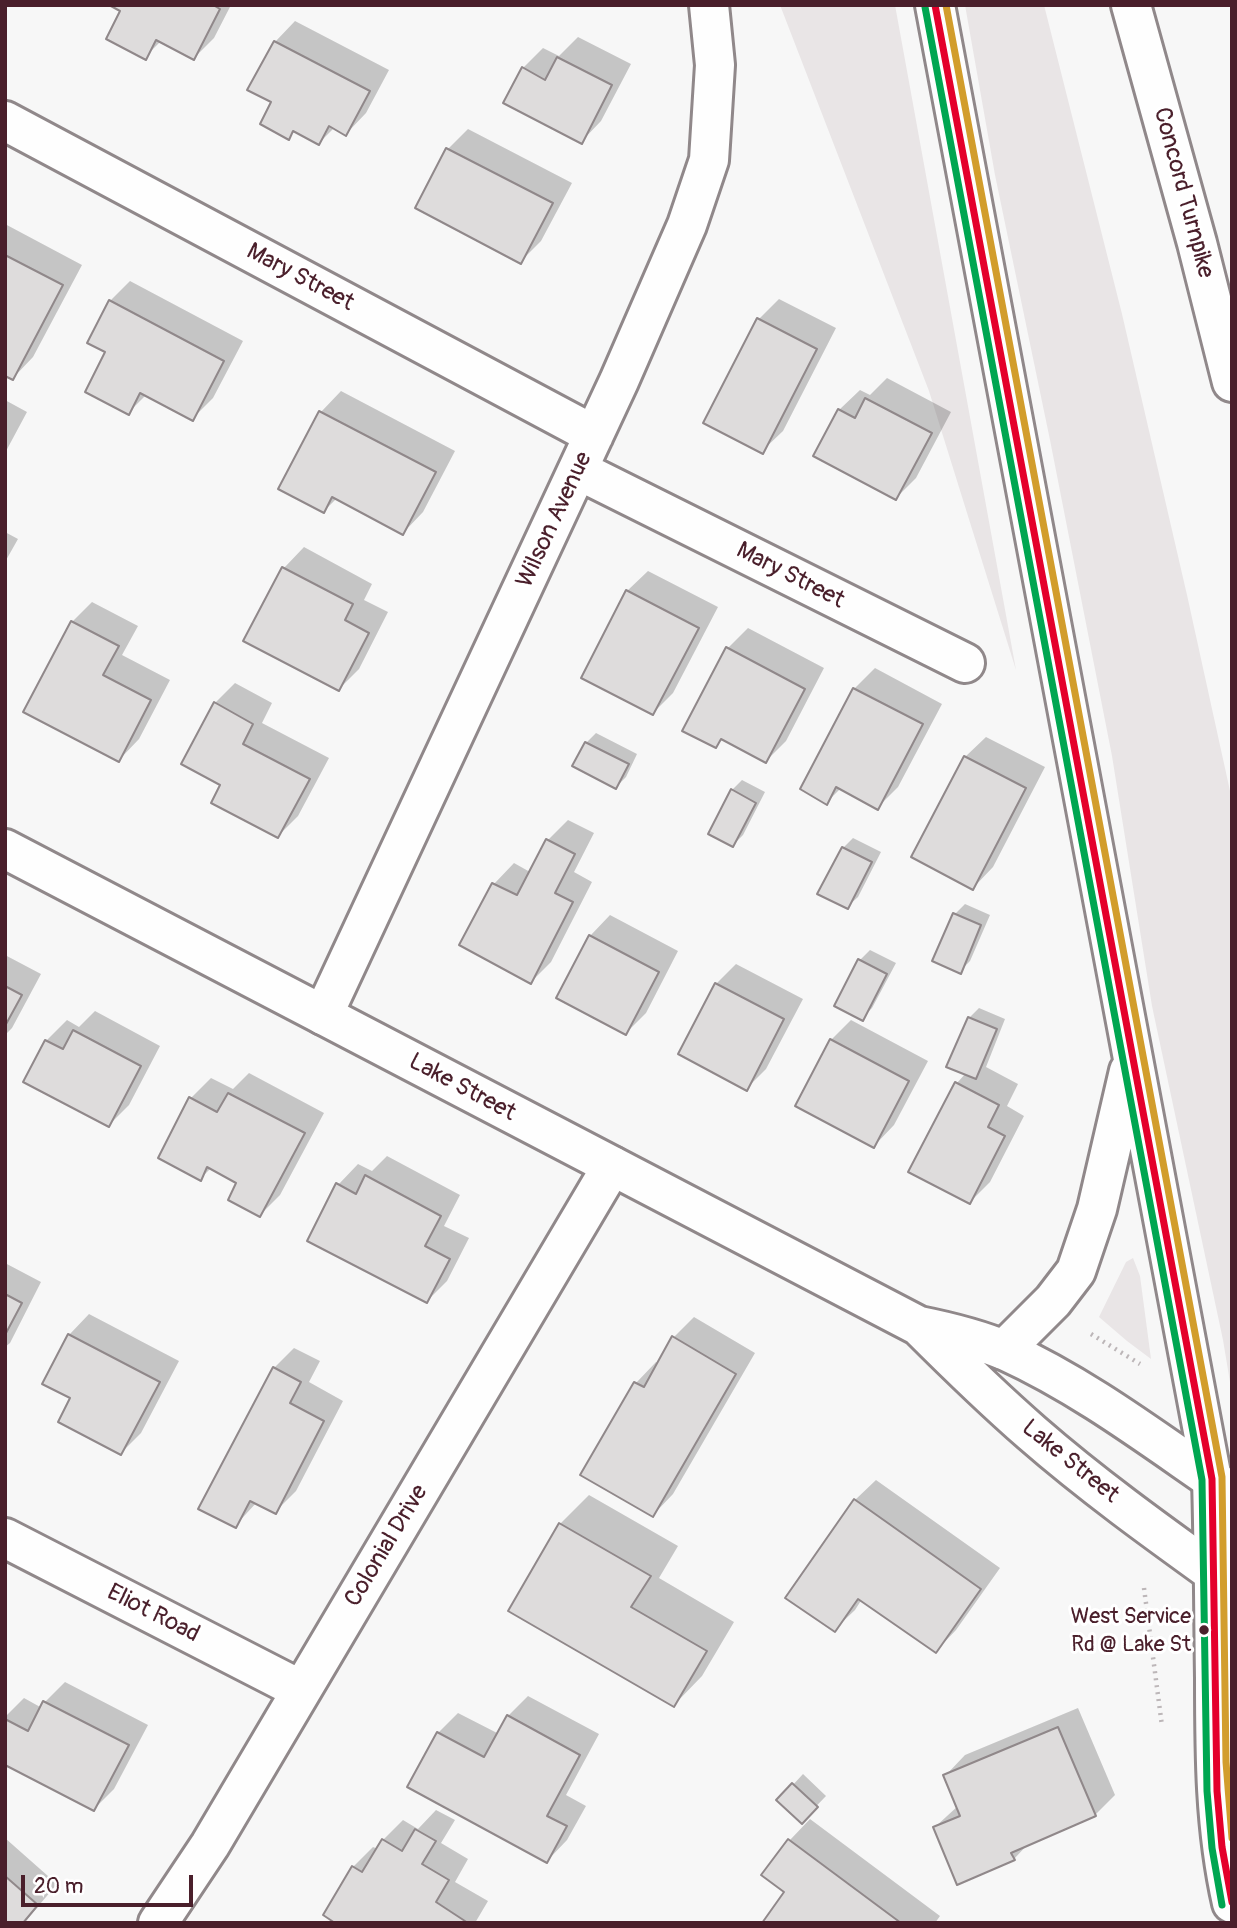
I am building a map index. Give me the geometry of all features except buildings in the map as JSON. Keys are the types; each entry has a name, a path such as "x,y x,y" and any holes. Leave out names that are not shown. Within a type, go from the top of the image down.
{"main road":[{"name":"Wilson Avenue","path":"323,1015 578,470 687,225 709,160 715,65 709,5"},
{"path":"935,5 1133,1055 1222,1486 1224,1580 1215,1762 1219,1829 1232,1903"},
{"name":"Concord Turnpike","path":"1131,5 1194,230 1232,382"},
{"name":"Mary Street","path":"5,121 594,435"},
{"name":"Mary Street","path":"578,470 965,663"},
{"name":"Lake Street","path":"5,849 919,1326 971,1338 1004,1350 1057,1376 1222,1486"},
{"path":"1004,1350 1053,1301 1076,1270 1097,1209 1133,1055"},
{"name":"Colonial Drive","path":"158,1923 210,1845 612,1166"},
{"name":"Lake Street","path":"919,1326 1033,1434 1104,1491 1224,1580"},
{"name":"Eliot Road","path":"5,1538 301,1690"}],"path":[{"path":"1088,1332 1146,1368"}],"shaded area":[{"path":"780,5 895,5 1016,670 929,391"},
{"path":"965,5 1044,5 1122,314 1232,800 1232,1394 1152,1006 1112,756 995,175"},
{"path":"1133,1258 1140,1276 1151,1359 1099,1317 1126,1262"}],"transit line":[{"path":"935,5 1212,1479 1217,1791 1222,1847 1232,1902"},
{"path":"946,5 1222,1477 1226,1762 1232,1838"},
{"path":"925,7 1202,1480 1207,1791 1212,1848 1222,1905"}],"place":[{"name":"West Service Rd @ Lake St","path":"1204,1630"}]}
